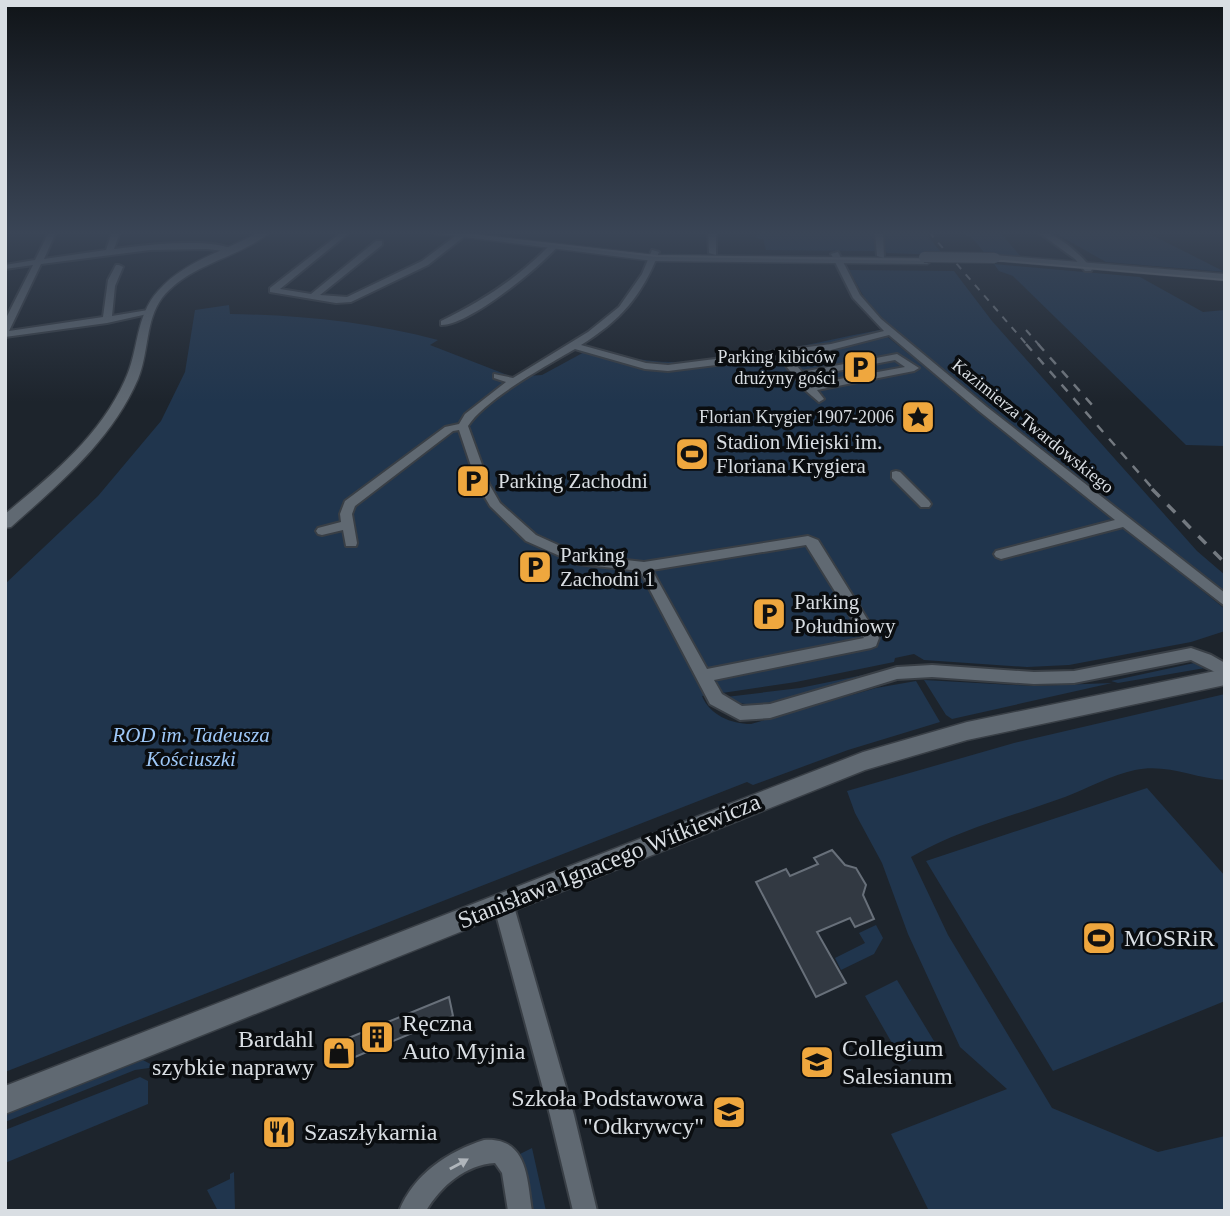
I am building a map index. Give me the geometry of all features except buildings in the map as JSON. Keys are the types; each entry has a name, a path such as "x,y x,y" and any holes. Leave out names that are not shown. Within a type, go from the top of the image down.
{"street":[{"path":"5,332 26,289"},
{"path":"107,320 111,301 110,289"},
{"path":"5,523 66,467 116,409 136,369 148,313 165,289"},
{"path":"275,289 340,301 371,289"},
{"path":"313,296 322,289"},
{"path":"444,323 508,289"},
{"path":"351,543 346,510 353,501 449,429 463,426 470,416 517,381 605,326 639,289"},
{"name":"Kazimierza Twardowskiego","path":"854,289 863,305 928,364 1225,601"},
{"path":"5,332 148,313"},
{"path":"698,368 812,350 891,332"},
{"path":"812,350 826,361 889,349 878,336"},
{"path":"575,346 598,355 660,369 783,355"},
{"path":"783,355 819,399"},
{"path":"799,375 897,356 912,367"},
{"path":"809,388 928,364"},
{"path":"497,376 517,381"},
{"path":"822,385 832,397"},
{"path":"463,426 488,493 496,506 519,529 545,546 578,559 644,567 808,540 813,542 872,638 870,642 703,676"},
{"path":"896,475 925,504"},
{"path":"1001,554 1092,537 1125,522"},
{"path":"323,531 348,525"},
{"path":"644,567 716,699 740,713 754,714 882,677 914,672 949,671 1034,678 1074,677 1191,654 1206,659 1225,671"},
{"name":"Stanisława Ignacego Witkiewicza","path":"7,1100 818,778 893,751 1002,723 1225,677"},
{"path":"503,903 585,1211"},
{"path":"411,1211 432,1182 443,1172 480,1152 491,1150 501,1152 510,1161 520,1211"}],"green space":[{"path":"859,289 967,289 992,321 1197,551 1225,575 1225,595 1054,460 885,321"},
{"path":"1026,289 1161,289 1203,312 1225,310 1225,446 1186,445"},
{"name":"ROD im. Tadeusza Kościuszki","path":"229,305 230,314 335,321 386,328 438,340 430,345 520,380 527,376 542,375 588,350 651,361 698,361 777,351 879,330 1225,609 1225,631 1191,642 1069,665 1027,667 924,660 914,654 895,658 894,662 796,682 702,696 710,708 722,717 751,724 876,688 916,681 940,722 848,750 753,785 747,782 5,1072 5,584 98,496 161,421 185,372 195,310"},
{"path":"1194,663 1205,668 1118,683 1111,681"},
{"path":"868,674 816,693 776,703 740,703 726,697 800,688"},
{"path":"924,680 1034,686 1112,683 952,719 946,715"},
{"path":"1225,694 1225,780 1158,768 1135,770 968,831 911,857 948,935 1052,1108 1158,1152 1225,1136 1225,1211 929,1211 891,1134 1007,1089 960,1047 908,934 882,863 855,813 847,791 1014,743"},
{"name":"MOSRiR","path":"1147,788 1225,876 1225,1001 1053,1071 926,861"},
{"path":"876,925 883,938 874,954 841,970 835,958 865,943 859,933"},
{"path":"897,980 937,1046 904,1064 865,996"},
{"path":"141,1059 156,1067 135,1070 5,1122 5,1111"},
{"path":"140,1077 148,1081 148,1104 5,1163 5,1130"},
{"path":"532,1148 546,1211 532,1211 518,1155"},
{"path":"234,1172 235,1211 218,1211 207,1190 230,1179 230,1174"}],"railway":[{"path":"978,289 1028,346"},
{"path":"1026,330 1040,346"},
{"path":"1026,344 1154,490"},
{"path":"1038,344 1093,406"},
{"path":"1152,489 1225,563"}],"place":[{"name":"Parking kibiców drużyny gości","path":"860,367"},
{"name":"Florian Krygier 1907-2006","path":"918,417"},
{"name":"Stadion Miejski im. Floriana Krygiera","path":"692,454"},
{"name":"Parking Zachodni","path":"473,481"},
{"name":"Parking Zachodni 1","path":"535,567"},
{"name":"Parking Południowy","path":"769,614"},
{"name":"MOSRiR","path":"1099,938"},
{"name":"Ręczna Auto Myjnia","path":"377,1037"},
{"name":"Bardahl szybkie naprawy","path":"339,1053"},
{"name":"Collegium Salesianum","path":"817,1062"},
{"name":"Szkoła Podstawowa \"Odkrywcy\"","path":"729,1112"},
{"name":"Szaszłykarnia","path":"279,1132"}]}
